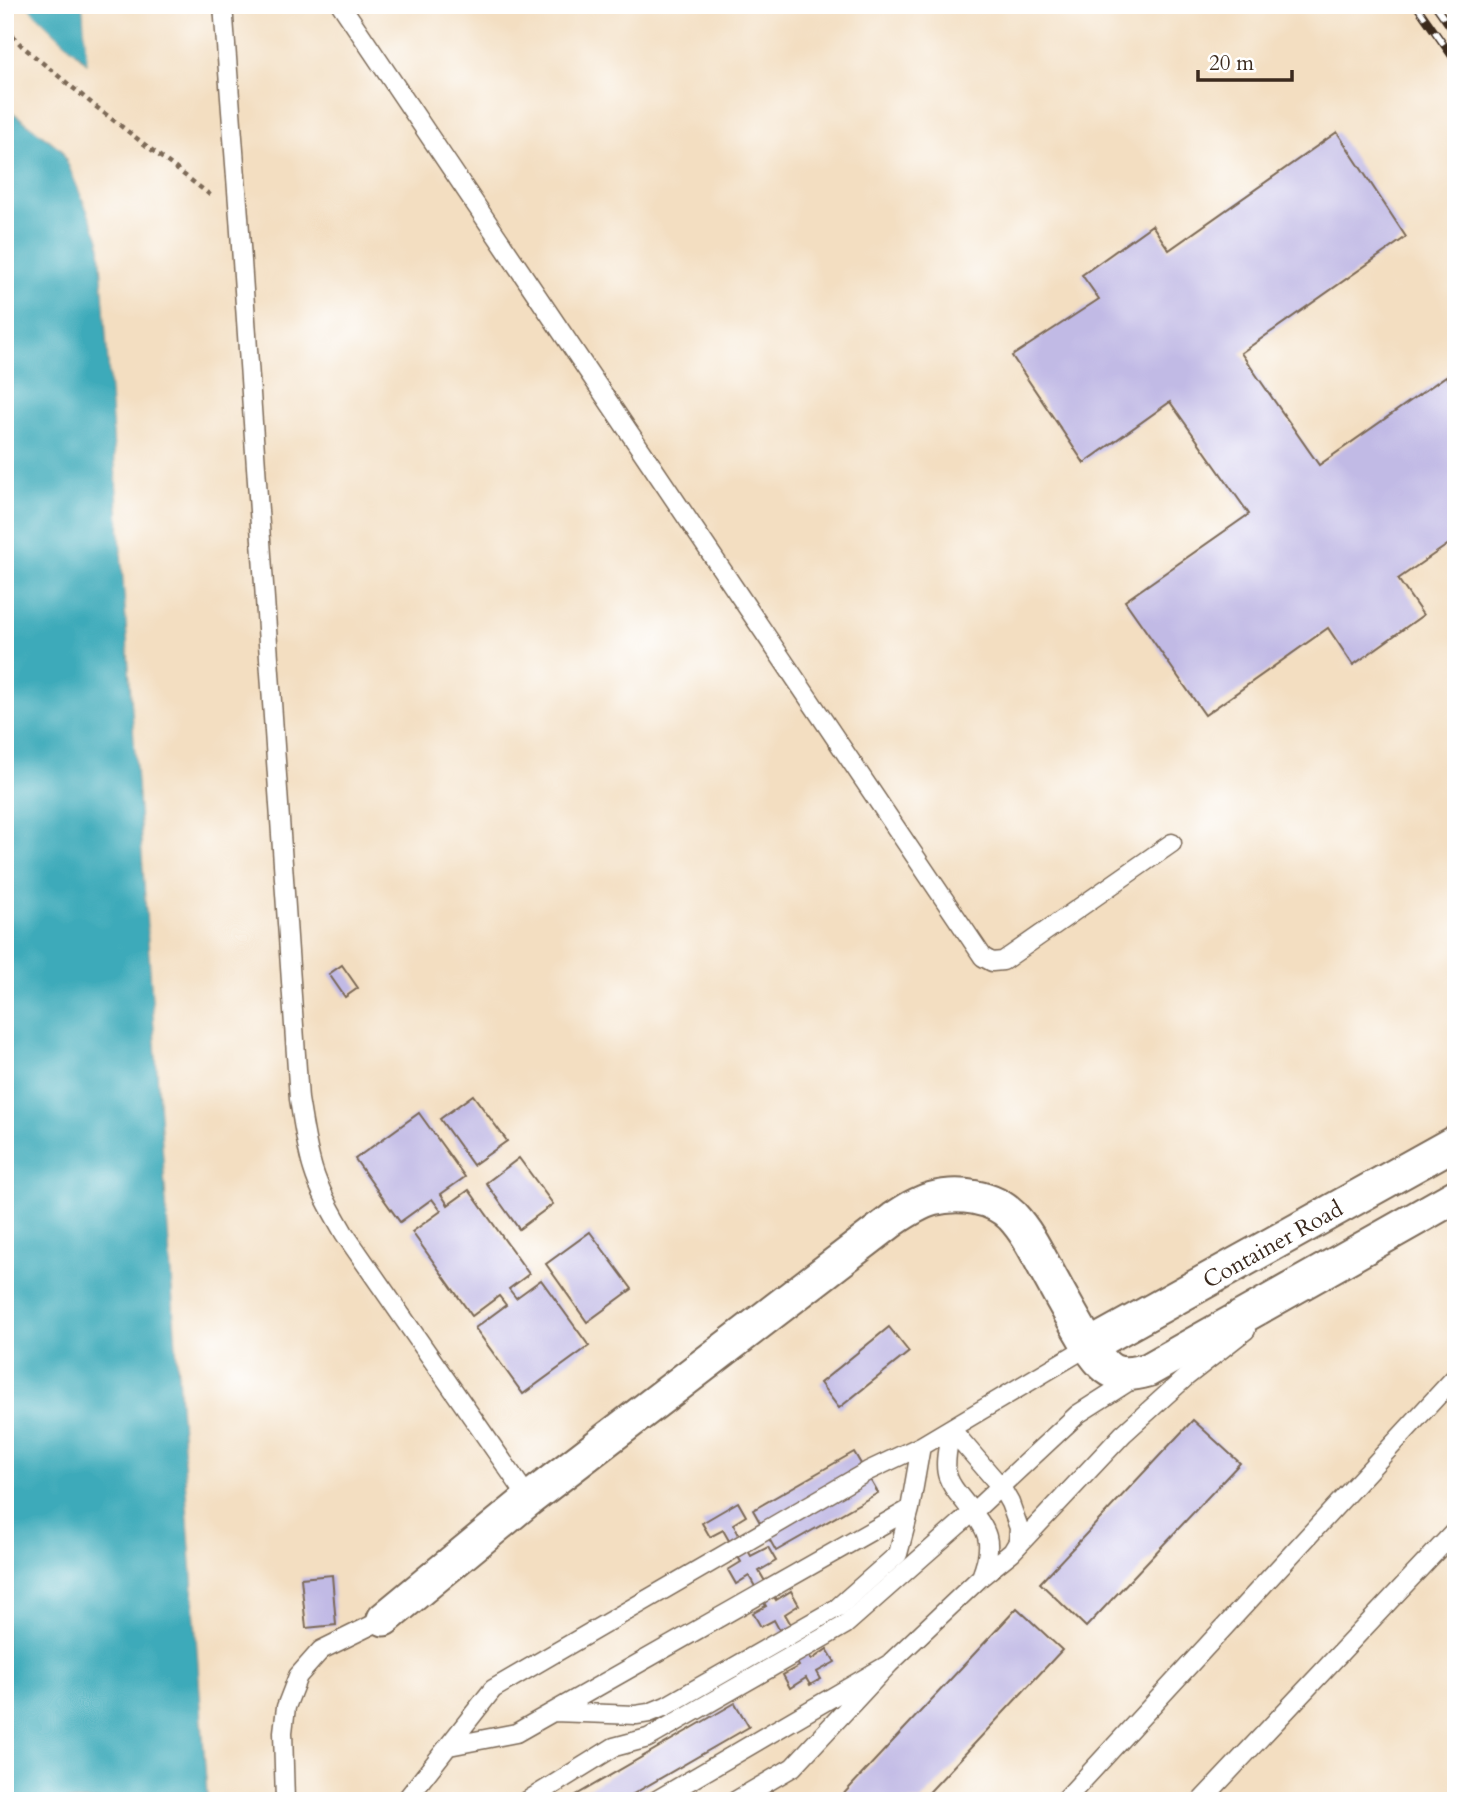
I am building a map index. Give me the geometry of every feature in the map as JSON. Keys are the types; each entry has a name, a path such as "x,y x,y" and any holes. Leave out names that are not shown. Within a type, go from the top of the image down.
{"street":[{"name":"Container Road","path":"1088,1346 1451,1145"},
{"name":"Container Road","path":"1148,1370 1456,1196"},
{"path":"384,1619 529,1499 894,1219 912,1207 932,1199 976,1197 997,1205 1012,1216 1026,1234 1088,1346 1106,1369 1118,1374 1148,1370"}],"lane":[{"path":"223,5 298,1086 305,1135 313,1169 327,1204 344,1233 529,1499"},
{"path":"341,5 983,957 992,962 1003,961 1171,843"},
{"path":"735,1801 793,1767 888,1664 981,1577 1012,1552 1123,1434 1186,1377 1311,1277"},
{"path":"407,1799 493,1689 868,1471 951,1429 1088,1346"},
{"path":"527,1801 614,1747 648,1738 845,1625 1001,1487 1078,1414 1148,1370"},
{"path":"1064,1801 1456,1376"},
{"path":"951,1429 1001,1487 1010,1503 1019,1528 1018,1542 1012,1552"},
{"path":"951,1429 946,1472 952,1485 985,1529 988,1541 989,1553 981,1577"},
{"path":"554,1712 636,1715 649,1713 666,1706 837,1608 898,1554 910,1509 921,1446"},
{"path":"449,1746 516,1733 910,1509"},
{"path":"1201,1801 1456,1530"},
{"path":"285,1801 283,1732 286,1707 298,1676 321,1650 384,1619"},
{"path":"655,1801 888,1664"}],"path":[{"path":"5,29 95,106 239,217"}],"water":[{"path":"26,5 83,5 88,65 28,8"},
{"path":"5,106 62,149 100,239 208,1801 5,1801"}],"pier":[{"path":"23,5 87,64 83,5 86,5 90,68 85,68"},
{"path":"5,103 65,147 103,239 212,1801 208,1801 100,240 62,149 5,106"}],"building":[{"path":"1337,132 1406,237 1241,353 1319,465 1446,376 1456,391 1456,539 1398,579 1423,615 1353,665 1328,628 1205,715 1125,601 1249,514 1170,402 1084,463 1012,356 1099,299 1082,275 1152,225 1169,250"},
{"path":"342,965 358,988 345,997 329,974"},
{"path":"473,1095 507,1141 473,1165 440,1119"},
{"path":"419,1113 465,1177 441,1194 448,1205 469,1190 529,1274 509,1289 516,1298 541,1280 589,1346 523,1394 475,1328 506,1305 499,1296 472,1316 412,1232 441,1211 432,1199 400,1222 355,1159"},
{"path":"519,1158 553,1204 519,1229 486,1183"},
{"path":"590,1232 632,1289 587,1322 546,1264"},
{"path":"889,1327 909,1352 839,1408 820,1383"},
{"path":"1193,1420 1240,1463 1086,1627 1040,1583"},
{"path":"854,1452 878,1493 776,1551 753,1510"},
{"path":"738,1502 746,1516 733,1524 751,1556 768,1547 776,1561 759,1571 776,1600 791,1591 799,1605 785,1614 811,1660 827,1649 835,1662 817,1672 821,1679 810,1685 806,1678 790,1688 783,1675 799,1666 774,1620 761,1627 753,1613 766,1606 749,1576 736,1584 728,1570 741,1562 723,1530 710,1537 702,1523"},
{"path":"332,1575 336,1625 306,1628 301,1578"},
{"path":"1017,1608 1062,1650 921,1801 837,1801"},
{"path":"735,1703 749,1727 621,1801 566,1801"}],"railway":[{"path":"1416,5 1456,62"},
{"path":"1435,5 1456,35"}]}
